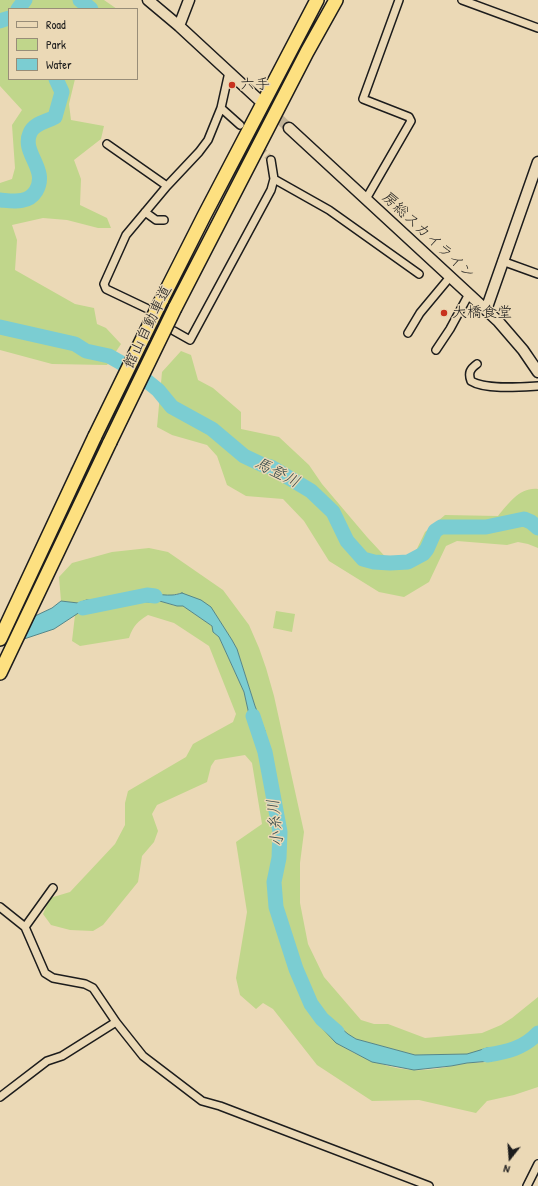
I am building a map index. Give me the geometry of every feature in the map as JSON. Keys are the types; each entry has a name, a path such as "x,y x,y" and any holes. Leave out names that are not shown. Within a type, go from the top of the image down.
{"highway":[{"name":"館山自動車道","path":"0,638 95,436 161,301 317,0"},
{"name":"館山自動車道","path":"0,673 175,308 307,52 336,0"}],"main road":[{"path":"148,0 179,26 258,99"},
{"path":"179,26 189,0"},
{"name":"房総スカイライン","path":"289,128 486,310 515,340 538,372"},
{"path":"486,310 502,262 535,179 538,162"}],"street":[{"path":"366,199 411,121 409,118 363,99 399,0"},
{"path":"462,0 538,28"},
{"path":"148,309 106,289 104,284 126,235 208,140 221,108 229,72"},
{"path":"221,108 240,125"},
{"path":"107,144 167,186"},
{"path":"174,331 190,340 271,190 274,179 271,160"},
{"path":"274,179 329,210 419,274"},
{"path":"145,212 156,220 164,220"},
{"path":"502,262 538,274"},
{"path":"408,334 420,313 450,277"},
{"path":"436,350 450,329 469,294"},
{"path":"477,364 472,368 469,375 471,381 474,383 497,387 538,386"},
{"path":"25,927 54,888"},
{"path":"0,907 25,927 45,973 53,978 85,984 94,988 116,1022 143,1056 202,1101 220,1106 429,1186"},
{"path":"0,1097 46,1061 62,1056 116,1022"},
{"path":"527,1186 538,1164"}],"green space":[{"path":"0,0 104,0 116,8 8,8 8,80 75,80 69,104 71,120 104,126 101,139 74,160 81,179 80,205 107,218 111,228 98,228 67,220 43,218 12,225 17,240 15,270 75,304 94,308 97,324 106,328 121,344 107,365 52,364 0,350 0,183 12,179 15,168 12,125 22,110 0,86"},
{"path":"181,351 191,355 198,380 213,388 241,412 241,429 279,437 309,465 322,484 392,564 413,557 425,532 445,515 498,516 520,493 532,489 538,489 538,548 518,542 507,545 457,541 446,546 429,582 404,597 379,592 329,561 304,521 283,499 246,496 227,485 217,456 207,445 172,435 157,427 162,372"},
{"path":"149,548 168,552 223,590 249,625 259,648 274,696 304,832 300,863 300,903 308,944 324,977 361,1020 374,1024 388,1024 425,1038 482,1033 501,1025 512,1018 538,997 538,1087 514,1095 487,1101 476,1113 419,1100 372,1101 317,1065 273,1009 263,1003 256,1009 240,995 236,978 247,912 236,842 262,824 252,763 245,755 215,760 211,766 207,782 157,805 152,814 158,831 154,842 142,856 138,882 103,925 93,931 70,930 51,925 43,914 50,898 70,892 115,844 125,825 125,803 128,791 186,757 193,744 233,722 236,714 209,646 174,623 148,615 136,624 129,638 80,646 72,641 75,615 88,609 87,600 78,603 61,601 59,577 72,563 112,552","holes":["182,593 214,612 232,640 237,649 264,731 250,719 244,692 219,637 213,632 212,626 183,606 176,606 156,600 150,602 160,595","336,1024 356,1039 415,1055 467,1054 494,1048 503,1051 507,1050 499,1058 485,1062 466,1063 429,1070 403,1069 369,1060 338,1044 330,1037"]},
{"path":"276,611 295,614 292,632 273,628"}],"water":[{"path":"182,593 201,600 211,607 237,649 255,706 265,731 260,735 250,719 244,692 219,637 213,632 212,626 183,606 177,606 156,600 150,602 137,601 135,598 143,594 175,595"},
{"path":"87,600 103,604 83,610 54,629 24,639 35,616 52,608 61,601 78,603"},
{"path":"322,1019 336,1024 356,1039 415,1055 467,1054 487,1048 507,1050 508,1054 491,1061 414,1070 372,1062 336,1043 321,1027"}],"waterway":[{"name":"馬登川","path":"19,8 25,0"},
{"name":"馬登川","path":"80,0 90,8"},
{"name":"馬登川","path":"0,21 8,18"},
{"name":"馬登川","path":"0,200 25,200 36,191 39,183 39,175 31,154 28,140 34,127 55,117 62,92 56,80"},
{"name":"馬登川","path":"0,327 75,344 86,351 109,356 132,369 158,390 172,407 212,429 244,456 271,467 311,491 333,512 347,541 363,559 374,562 408,562 423,554 427,549 435,531 441,527 486,527 524,519 531,522 538,528"},
{"name":"小糸川","path":"83,608 147,595 155,596"},
{"name":"小糸川","path":"253,716 265,752 280,832 279,858 274,882 276,907 296,969 311,1004 322,1019 337,1032"},
{"name":"小糸川","path":"487,1055 521,1046 538,1033"}],"tunnel":[{"path":"258,99 289,128"},
{"path":"246,132 271,160"},
{"path":"72,466 98,486"}],"place":[{"name":"六手","path":"232,85"},
{"name":"大橋食堂","path":"444,313"}]}
